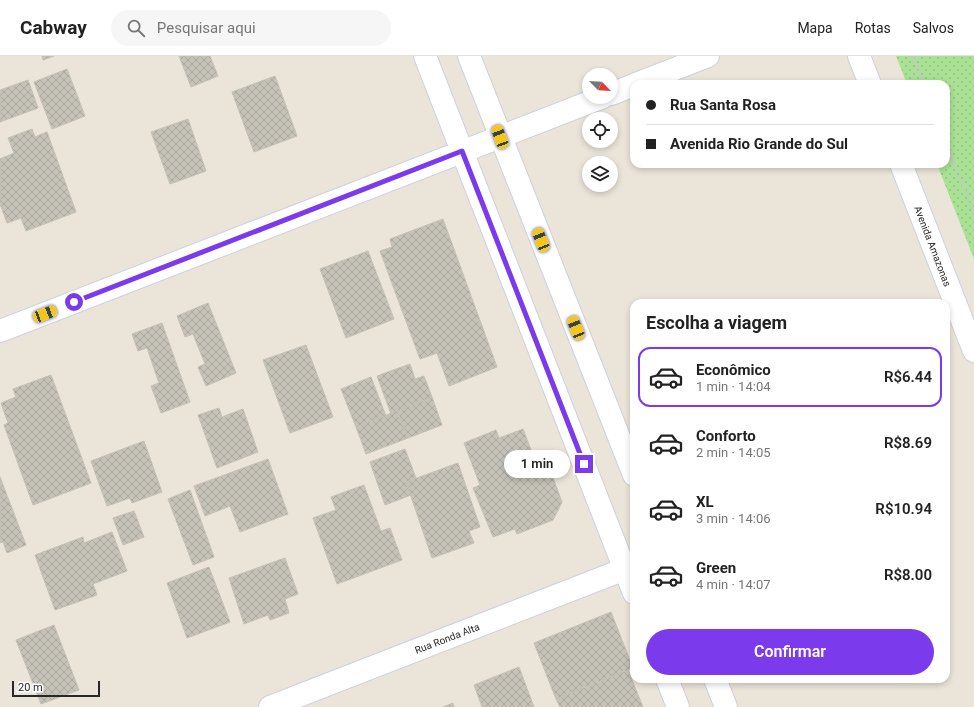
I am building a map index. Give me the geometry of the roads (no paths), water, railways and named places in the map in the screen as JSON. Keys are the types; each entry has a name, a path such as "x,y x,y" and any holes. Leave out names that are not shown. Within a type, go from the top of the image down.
{"street":[{"path":"425,56 630,583"},
{"path":"469,56 630,465"},
{"path":"645,80 708,56"},
{"path":"860,56 869,80"},
{"path":"618,91 630,86"},
{"path":"0,331 585,104"},
{"name":"Avenida Amazonas","path":"904,168 974,351"},
{"name":"Rua Ronda Alta","path":"270,707 624,569"},
{"path":"669,683 678,707"},
{"path":"716,683 726,707"}]}
